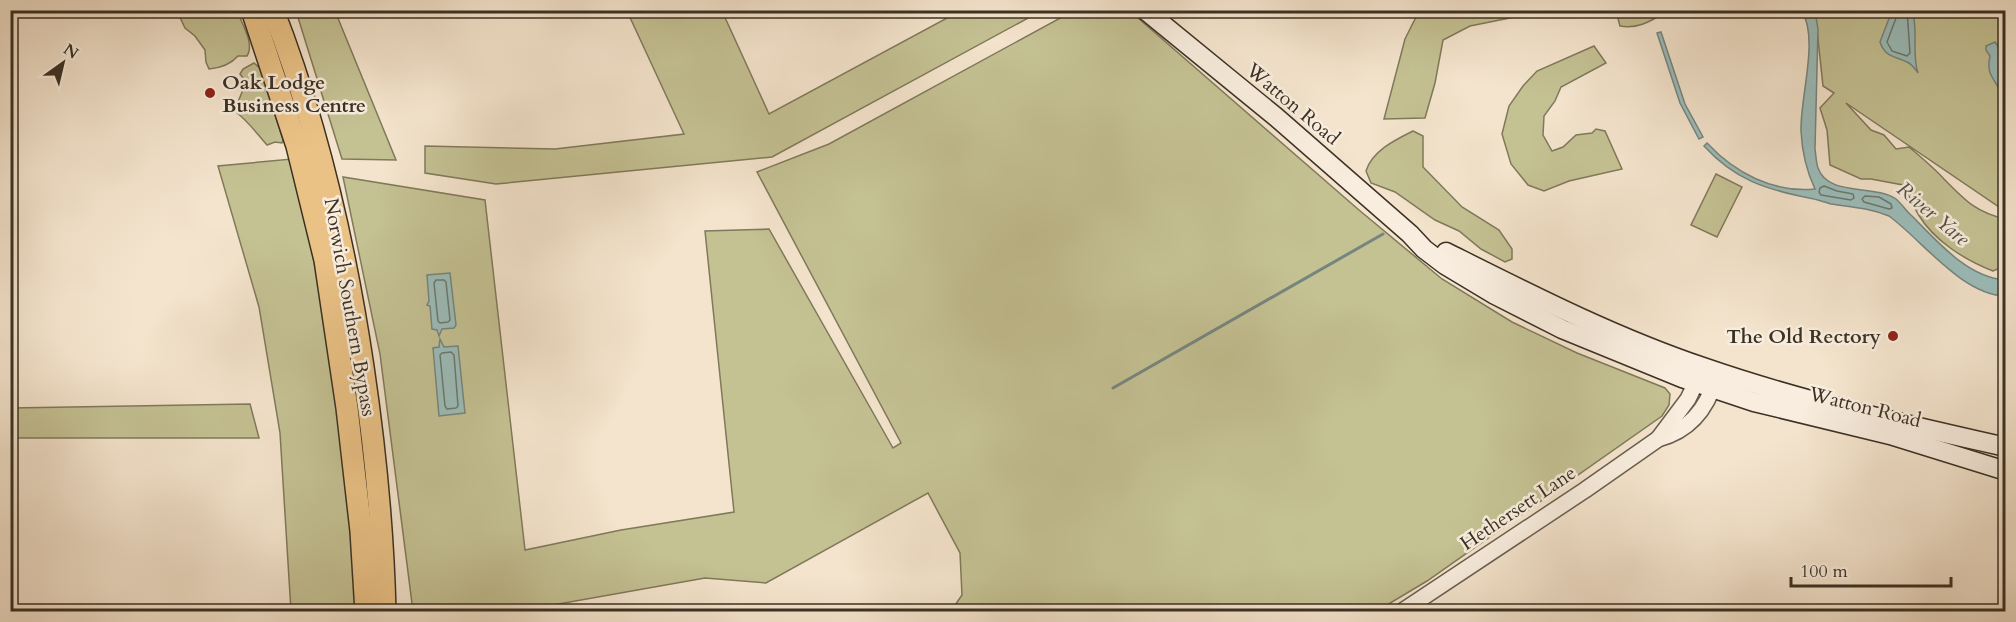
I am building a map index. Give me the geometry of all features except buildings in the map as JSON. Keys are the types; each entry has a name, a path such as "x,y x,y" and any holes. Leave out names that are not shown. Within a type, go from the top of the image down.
{"highway":[{"name":"Norwich Southern Bypass","path":"252,10 297,146 325,260 350,430 361,531 366,612"},
{"name":"Norwich Southern Bypass","path":"274,10 311,119 349,279 372,433 380,513 385,612"}],"main road":[{"name":"Watton Road","path":"1145,10 1276,117 1410,234 1505,283 1754,402 1890,435 2006,471"},
{"name":"Watton Road","path":"1707,378 1759,385 2006,447"},
{"name":"Watton Road","path":"1940,432 2006,453"}],"street":[{"name":"Hethersett Lane","path":"1401,612 1658,439 1672,435 1692,421 1703,408 1707,378"}],"shaded area":[{"path":"1419,10 1544,11 1470,26 1443,40 1435,83 1425,118 1384,119 1405,39"},
{"path":"177,11 237,11 249,40 247,56 238,56 225,66 209,69 205,50 195,36 185,28"},
{"path":"296,11 335,11 396,160 342,159"},
{"path":"627,11 722,11 769,114 960,11 1041,11 772,157 496,184 425,173 425,146 555,149 684,134"},
{"path":"1073,11 1130,11 1442,279 1512,322 1577,353 1665,388 1670,394 1669,405 1662,416 1427,581 1377,611 951,611 962,595 960,553 928,493 766,583 705,578 519,611 413,611 380,354 343,177 485,200 525,550 621,530 734,512 705,231 769,229 893,448 901,443 757,172 829,144"},
{"path":"1616,11 1662,11 1663,14 1643,24 1626,27 1620,26"},
{"path":"1815,11 2005,11 2005,211 1846,103 1871,130 1884,135 1896,149 1909,147 1971,204 1986,213 2005,219 2005,266 1993,271 1961,255 1941,241 1918,214 1903,185 1861,179 1830,165 1827,130 1820,108 1834,93 1823,86"},
{"path":"1594,46 1606,63 1561,87 1555,101 1544,116 1543,135 1552,151 1563,147 1576,135 1592,133 1596,129 1605,131 1622,169 1569,181 1544,191 1528,185 1511,164 1502,134 1509,106 1537,71"},
{"path":"254,63 261,69 282,143 275,142 267,145 237,113 236,107 246,82 240,74 243,69"},
{"path":"1413,131 1423,136 1423,167 1462,207 1499,230 1512,249 1512,259 1505,262 1481,249 1459,231 1435,220 1395,192 1371,183 1366,171 1373,158 1385,147"},
{"path":"292,159 322,299 350,487 356,611 291,611 280,433 259,307 218,166"},
{"path":"1716,174 1742,187 1717,237 1691,225"},
{"path":"250,404 259,438 11,438 11,408"}],"water":[{"path":"1802,11 1815,11 1818,29 1815,149 1818,168 1823,177 1841,187 1876,192 1896,199 1954,257 1978,272 2005,280 2005,296 1989,293 1958,276 1889,216 1868,209 1831,204 1765,187 1727,167 1704,146 1707,143 1742,172 1756,179 1784,188 1815,189 1803,154 1801,131 1809,53 1807,23"},
{"path":"1890,11 1912,11 1918,73 1910,64 1890,55 1882,47 1880,42"},
{"path":"1661,32 1685,104 1703,137 1699,139 1680,103 1657,33"},
{"path":"1995,42 1999,48 2005,50 2005,112 2001,92 1990,71 1990,56 1986,50 1986,46"},
{"path":"450,273 456,325 454,328 442,329 439,336 437,330 432,329 430,306 427,305 429,301 427,275"},
{"path":"440,339 444,347 458,346 465,413 439,416 433,348 439,347"}],"waterway":[{"path":"1113,388 1383,234"}],"place":[{"name":"Oak Lodge Business Centre","path":"210,93"},
{"name":"The Old Rectory","path":"1893,336"}],"water label":[{"name":"River Yare","path":"1933,214"}]}
